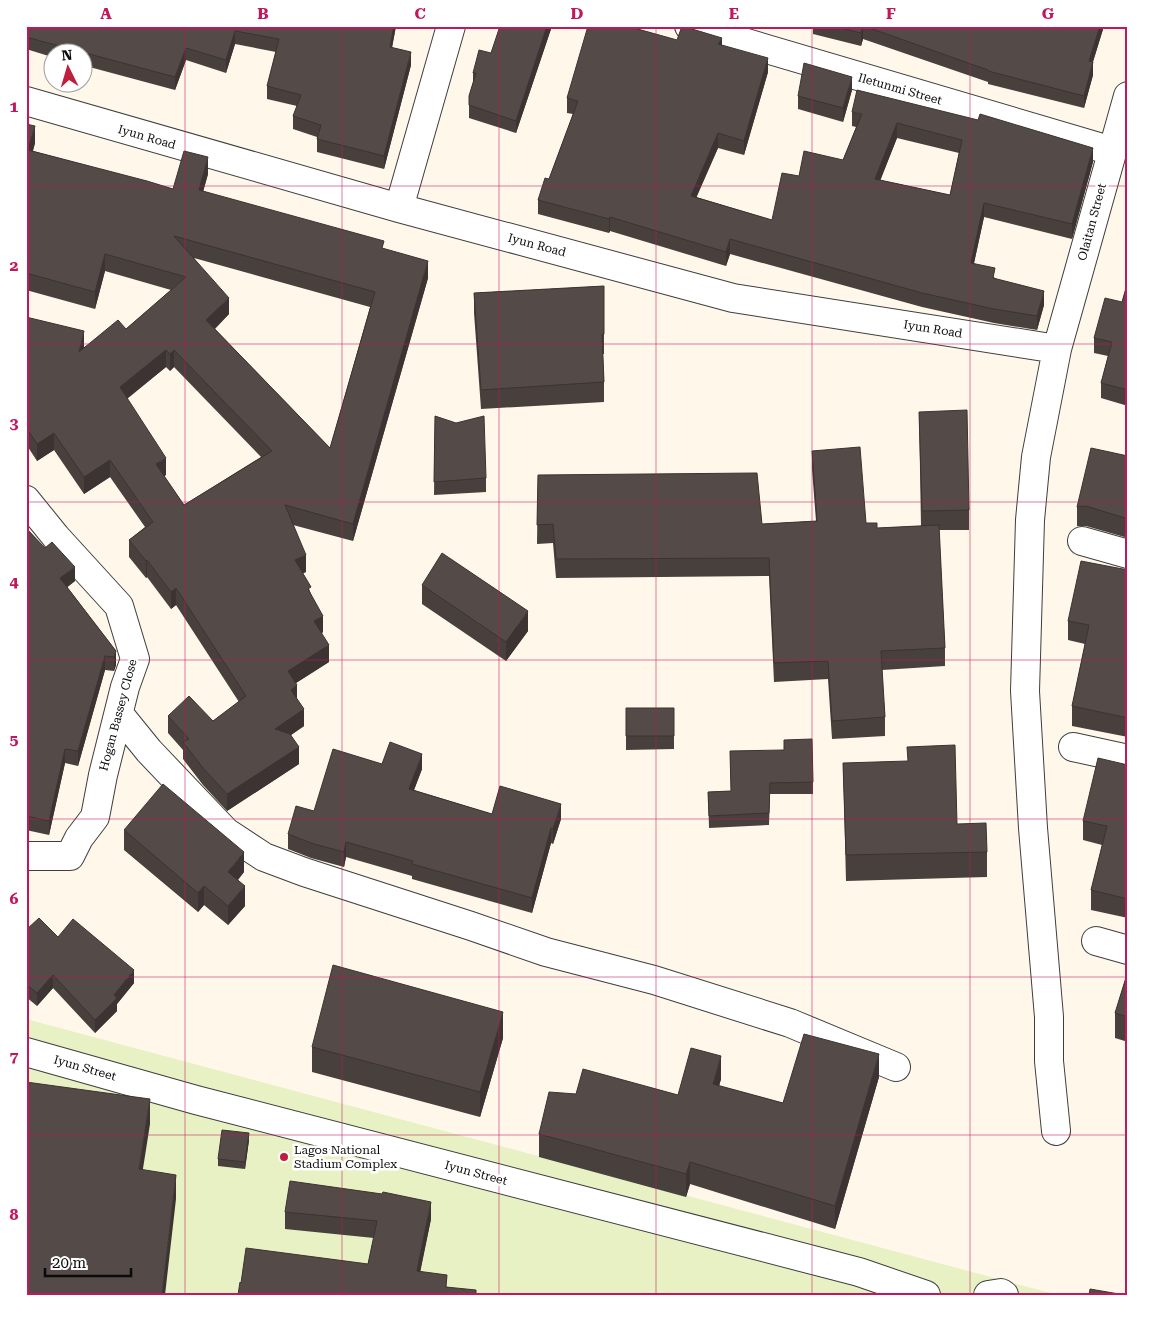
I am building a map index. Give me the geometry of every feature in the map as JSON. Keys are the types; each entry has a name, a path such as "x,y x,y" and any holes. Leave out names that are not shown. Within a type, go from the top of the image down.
{"street":[{"path":"399,208 451,26"},
{"name":"Iletunmi Street","path":"689,26 1112,151"},
{"name":"Olaitan Street","path":"1056,1131 1049,1061 1049,1016 1032,828 1025,691 1030,520 1035,466 1057,349 1128,96"},
{"name":"Iyun Road","path":"26,101 399,208 733,298 1057,349"},
{"name":"Hogan Bassey Close","path":"26,500 51,532 119,606 135,659 125,687 103,775 95,817 70,856 26,856"},
{"path":"1082,541 1128,554"},
{"path":"119,714 149,751 226,832 264,857 546,952 654,980 790,1023 896,1067"},
{"path":"1073,746 1128,759"},
{"path":"1096,941 1128,950"},
{"name":"Iyun Street","path":"26,1052 196,1100 859,1272 926,1295"},
{"path":"988,1295 1004,1295"}],"green space":[{"name":"Lagos National Stadium Complex","path":"26,1019 1058,1295 26,1295"}],"building":[{"path":"26,26 394,26 390,47 411,52 384,156 317,139 321,125 293,116 301,95 267,86 279,39 235,31 226,60 186,48 175,77 92,55 92,42 45,42 26,37"},
{"path":"500,26 547,26 516,121 469,105 469,96 476,73 473,73 479,50 491,53"},
{"path":"588,26 627,26 677,40 682,26 722,38 718,44 768,58 744,141 718,133 691,196 772,220 782,173 799,176 804,151 843,160 862,114 852,112 857,90 978,120 980,114 1093,148 1072,224 984,203 971,263 995,268 993,278 1044,291 1037,316 994,309 922,293 730,239 726,252 610,217 609,219 538,200 545,178 549,179 578,101 567,98","holes":["897,123 962,140 950,195 875,179"]},
{"path":"834,26 863,26 861,33"},
{"path":"864,26 1100,26 1089,61 1093,62 1084,96 988,71"},
{"path":"804,63 852,77 843,108 798,96"},
{"path":"26,124 35,126 28,150 173,189 184,151 208,157 199,190 384,241 382,248 428,261 353,524 285,505 306,555 295,560 311,587 308,589 323,616 314,621 329,645 288,671 297,685 291,690 304,709 275,729 290,734 299,747 227,794 203,768 183,742 189,739 168,716 189,696 213,721 246,696 176,588 171,592 129,540 153,522 110,460 84,477 54,433 37,444 26,427 26,420 28,419 26,417 26,317 84,331 79,352 118,320 126,329 186,277 105,254 95,292 26,273","holes":["174,236 375,292 330,448 206,320 229,298","166,350 170,354 174,350 272,451 184,505 156,464 166,458 120,387"]},
{"path":"1128,281 1128,390 1101,383 1112,342 1094,338 1105,298 1122,302"},
{"path":"604,286 604,334 602,334 604,382 481,390 474,293"},
{"path":"967,410 969,510 922,511 919,412"},
{"path":"435,416 456,423 484,416 486,478 434,482"},
{"path":"860,447 866,523 877,523 877,528 939,525 945,648 881,651 885,717 832,721 828,661 774,663 769,558 556,559 553,524 537,525 538,475 757,473 762,524 817,521 812,451"},
{"path":"1091,448 1128,456 1128,519 1086,506 1077,507"},
{"path":"26,528 45,548 52,542 75,567 60,578 116,651 114,657 105,656 78,751 65,749 49,821 26,816"},
{"path":"442,553 528,611 506,642 422,585"},
{"path":"1081,561 1128,570 1128,718 1072,706 1089,625 1068,621"},
{"path":"626,708 674,708 674,736 626,736"},
{"path":"812,739 813,782 770,783 769,813 709,816 708,792 731,791 730,751 784,750 784,740"},
{"path":"390,742 422,754 409,789 492,814 500,786 561,804 553,829 551,828 532,898 412,864 413,861 346,842 344,852 311,843 288,834 296,806 314,811 333,749 382,764"},
{"path":"955,745 957,824 986,823 987,852 846,855 843,763 908,761 907,747"},
{"path":"1098,758 1128,765 1128,899 1091,890 1107,826 1083,821"},
{"path":"163,784 244,852 228,872 245,886 228,906 204,886 198,893 124,830"},
{"path":"39,918 58,937 73,919 134,970 114,995 117,998 95,1020 53,975 37,993 26,984 26,930"},
{"path":"333,965 503,1012 480,1092 312,1047"},
{"path":"1128,971 1128,1017 1115,1013"},
{"path":"804,1034 879,1054 835,1206 690,1162 686,1174 539,1134 549,1092 576,1094 583,1069 678,1095 691,1048 721,1056 713,1084 783,1103"},
{"path":"26,1082 150,1099 139,1169 176,1175 162,1295 26,1295"},
{"path":"222,1130 249,1133 245,1162 218,1159"},
{"path":"290,1181 382,1194 383,1192 431,1202 417,1271 447,1275 446,1287 476,1290 476,1295 238,1295 246,1248 368,1264 377,1221 285,1212"},
{"path":"1090,1289 1119,1294 1119,1295 1089,1295"}],"place":[{"name":"Lagos National Stadium Complex","path":"284,1157"}]}
